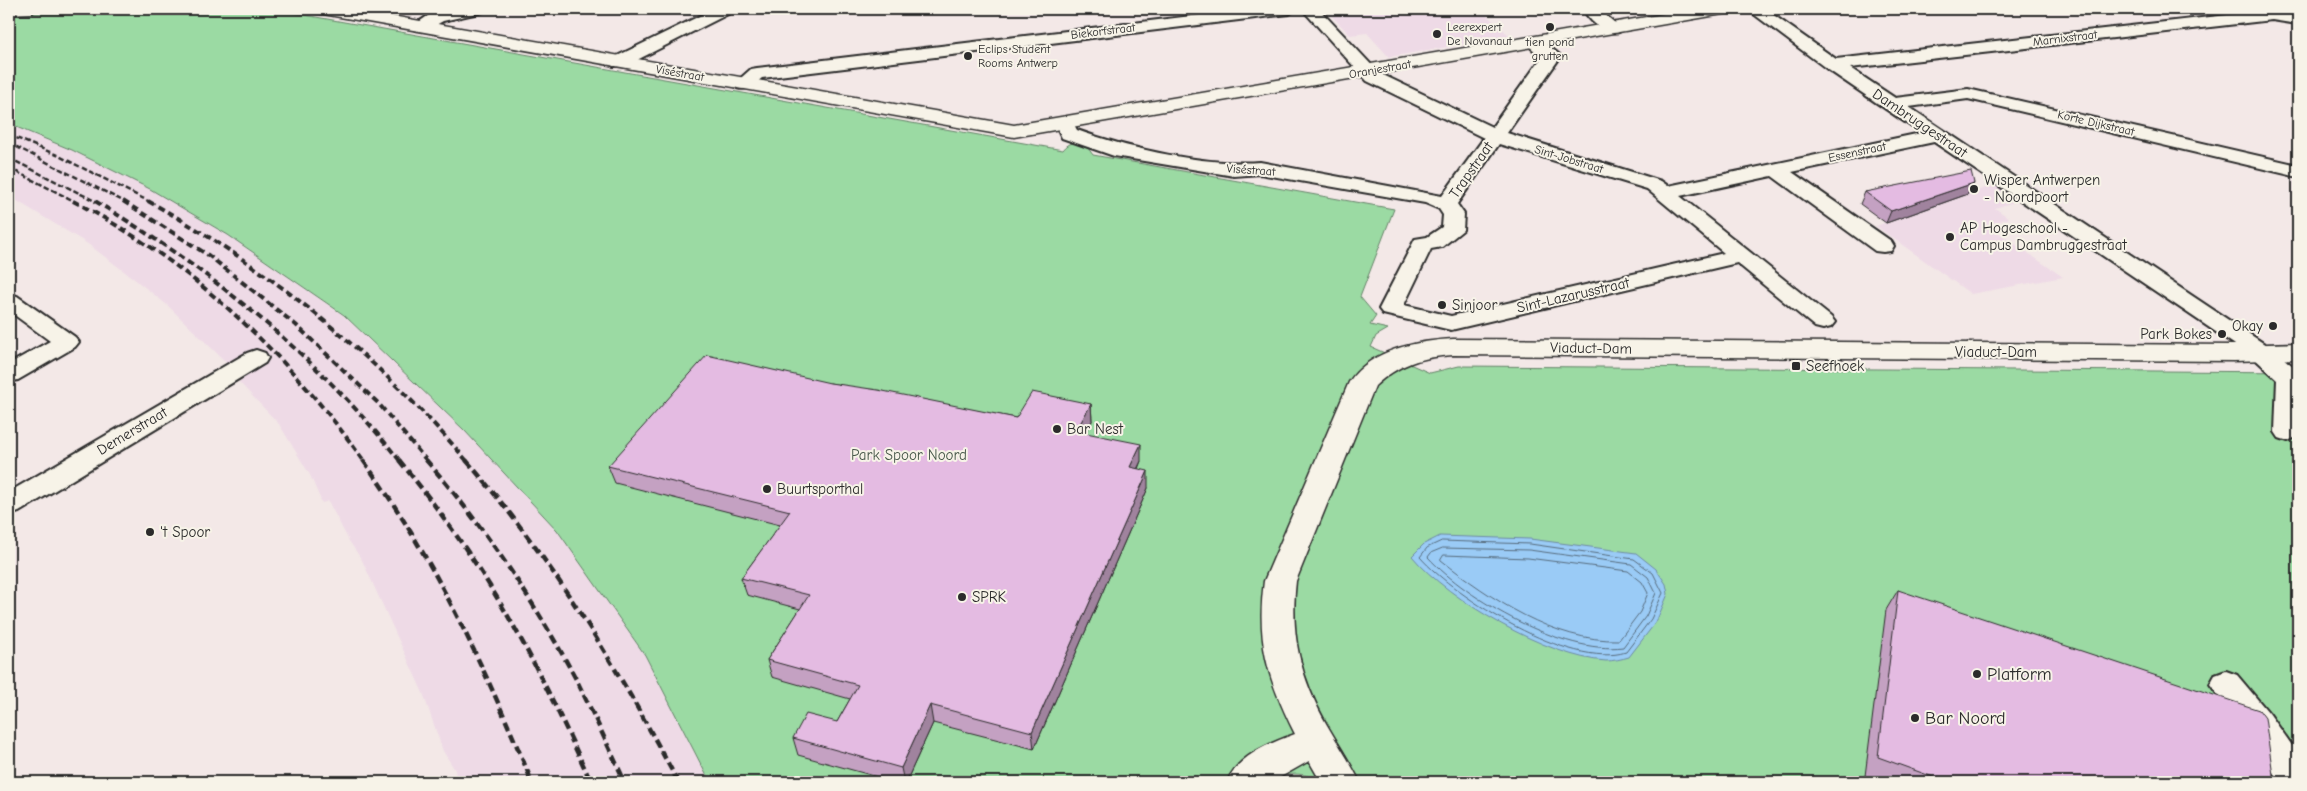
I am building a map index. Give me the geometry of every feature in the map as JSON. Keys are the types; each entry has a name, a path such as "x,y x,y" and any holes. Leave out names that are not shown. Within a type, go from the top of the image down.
{"street":[{"path":"9,9 26,9"},
{"name":"Viséstraat","path":"323,9 1014,132 1038,127"},
{"path":"421,26 438,17 477,9"},
{"path":"619,62 726,9"},
{"name":"Biekorfstraat","path":"742,84 757,73 1289,9"},
{"name":"Sint-Jobstraat","path":"1310,9 1373,78 1495,136 1654,185 1823,322"},
{"path":"1598,9 1594,14 1613,28"},
{"name":"Oranjestraat","path":"1038,127 1723,9"},
{"name":"Dambruggestraat","path":"1755,9 1833,65 2261,352"},
{"name":"Marnixstraat","path":"1833,65 2272,15 2297,17"},
{"name":"Trapstraat","path":"1406,312 1391,309 1423,244 1434,242 1452,230 1454,214 1446,205 1552,56 1533,42"},
{"name":"Korte Dijkstraat","path":"1892,104 1968,94 2298,171"},
{"name":"Viséstraat","path":"1064,123 1069,134 1114,150 1234,170 1260,168 1430,198 1446,205"},
{"name":"Essenstraat","path":"1664,193 1938,135"},
{"path":"1777,170 1884,246"},
{"name":"Sint-Lazarusstraat","path":"1406,312 1451,323 1740,256"},
{"path":"9,301 67,342 9,374"},
{"name":"Viaduct-Dam","path":"1341,782 1298,707 1276,644 1276,602 1280,582 1364,382 1389,361 1402,354 1436,347 2298,351"},
{"path":"2261,352 2294,381 2288,432"},
{"name":"Demerstraat","path":"9,505 256,358"},
{"path":"2226,684 2258,723 2298,781"},
{"path":"1245,782 1274,759 1294,749 1317,742"}],"shaded area":[{"name":"Leerexpert De Novanaut","path":"1351,9 1494,9 1497,11 1484,13 1510,36 1389,57 1367,33 1350,35 1328,12"},
{"path":"9,124 72,150 150,188 228,235 343,315 464,430 557,530 645,655 710,782 457,782 455,770 443,751 423,693 362,560 349,541 328,501 322,503 310,475 279,424 239,382 262,361 228,364 166,304 133,278 88,244 9,196"},
{"name":"AP Hogeschool - Campus Dambruggestraat","path":"1997,184 2020,200 1995,208 2009,218 1987,225 2063,277 1971,294 1876,226"}],"green space":[{"name":"Park Spoor Noord","path":"271,9 1063,150 1071,144 1082,143 1085,144 1093,155 1394,209 1360,297 1376,316 1370,325 1388,329 1376,336 1371,347 1430,373 1459,366 2298,372 2298,782 1319,782 1308,776 1295,774 1282,776 1270,782 710,782 645,655 557,530 464,430 344,315 228,235 150,189 72,150 9,124 9,14"}],"water":[{"path":"1440,536 1530,539 1636,553 1656,569 1666,584 1668,594 1656,622 1629,657 1606,661 1583,657 1557,650 1529,638 1501,624 1449,591 1412,556 1424,544"}],"building":[{"path":"1971,171 1974,183 1891,211 1865,192"},
{"name":"SPRK","path":"707,355 830,383 878,390 1016,418 1032,392 1091,404 1076,431 1141,444 1130,467 1148,471 1032,732 930,705 901,768 793,738 806,714 837,722 858,685 767,660 809,595 741,578 790,511 608,466"},
{"name":"Platform","path":"1898,590 2259,710 2265,718 2274,782 1947,782 1878,757"}],"railway":[{"path":"9,135 57,155 150,202"},
{"path":"9,143 125,202"},
{"path":"9,158 95,201"},
{"path":"9,168 76,202"},
{"path":"73,201 116,225 157,252 234,314 303,384 364,461"},
{"path":"95,201 179,256 259,317 333,385 400,461"},
{"path":"123,201 208,255 296,325 378,403 427,461"},
{"path":"148,201 236,255 319,317 359,350 433,423 467,461"},
{"path":"363,460 413,536 457,616 496,698 532,782"},
{"path":"399,460 450,526 496,596 534,664 591,782"},
{"path":"426,460 488,538 543,621 576,679 625,782"},
{"path":"466,460 498,498 555,575 607,655 678,782"}],"place":[{"name":"tien pond grutten","path":"1550,27"},
{"name":"Leerexpert De Novanaut","path":"1437,34"},
{"name":"Eclips Student Rooms Antwerp","path":"968,56"},
{"name":"Wisper Antwerpen - Noordpoort","path":"1974,189"},
{"name":"AP Hogeschool - Campus Dambruggestraat","path":"1950,237"},
{"name":"Sinjoor","path":"1442,305"},
{"name":"Okay","path":"2273,326"},
{"name":"Park Bokes","path":"2222,334"},
{"name":"Seefhoek","path":"1796,366"},
{"name":"Bar Nest","path":"1057,429"},
{"name":"Buurtsporthal","path":"767,489"},
{"name":"'t Spoor","path":"150,532"},
{"name":"SPRK","path":"962,597"},
{"name":"Platform","path":"1977,674"},
{"name":"Bar Noord","path":"1915,718"}]}
